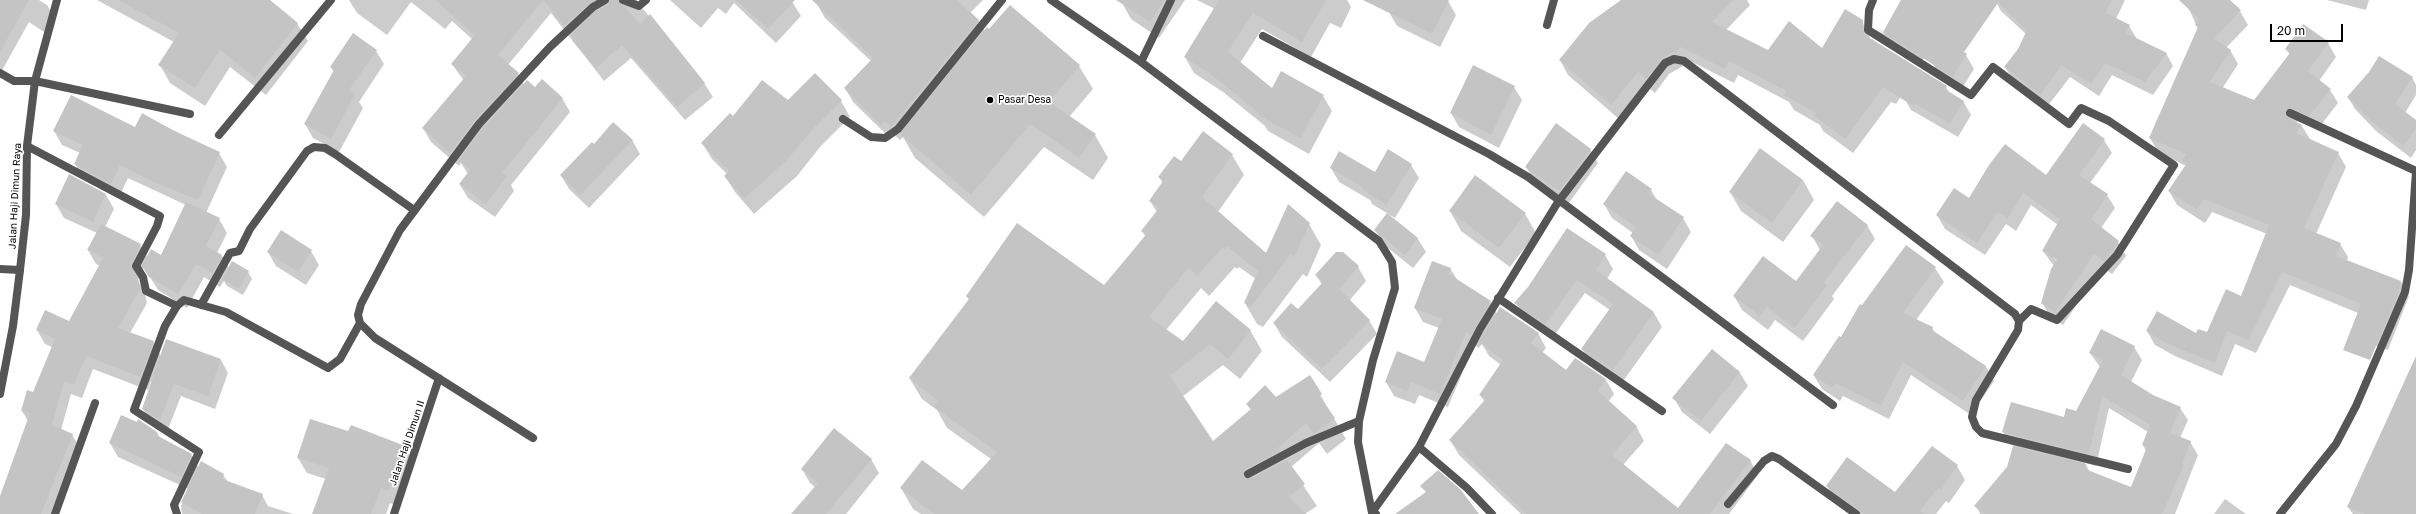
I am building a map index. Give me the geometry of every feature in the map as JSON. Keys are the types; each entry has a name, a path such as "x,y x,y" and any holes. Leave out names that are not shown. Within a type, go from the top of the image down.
{"street":[{"name":"Jalan Haji Dimun Raya","path":"0,394 13,326 20,270 26,215 27,146 35,81 57,0"},
{"path":"220,136 331,0"},
{"path":"533,438 375,338 360,323 358,315 361,304 400,230 479,124 524,74 573,25 605,0"},
{"path":"623,0 639,6 646,0"},
{"path":"843,119 871,137 885,138 898,129 1002,0"},
{"path":"1051,0 1141,62 1379,241 1392,262 1395,288 1373,360 1359,421 1358,442 1374,513"},
{"path":"1141,62 1171,0"},
{"path":"1547,25 1554,0"},
{"path":"1873,0 1869,10 1868,30 1971,96 1993,67 2069,124 2082,108 2109,121 2174,165 2117,255 2057,320 2031,309 2020,321 2018,330 1976,400 1972,417 1976,427 1982,433 2128,469"},
{"path":"1264,36 1489,154 1528,177 1558,202 1833,405"},
{"path":"1374,513 1419,447 1458,370 1498,298 1558,202 1665,63 1674,59 1684,61 2015,314 2020,321"},
{"path":"0,73 14,81 35,81 190,114"},
{"path":"2280,514 2336,444 2356,406 2405,292 2409,270 2416,171 2290,113"},
{"path":"27,146 160,216 157,226 136,266 144,277 146,291 177,306"},
{"path":"201,305 230,253 239,251 250,229 307,151 314,147 325,148 335,154 414,210"},
{"path":"0,268 20,270"},
{"path":"1498,298 1662,411"},
{"path":"177,514 174,505 199,452 134,410 165,326 177,306 184,300 226,312 328,368 340,359 360,323"},
{"name":"Jalan Haji Dimun II","path":"394,514 440,378"},
{"path":"55,514 95,403"},
{"path":"1248,474 1306,443 1359,421"},
{"path":"1419,447 1467,488 1492,514"},
{"path":"1728,504 1764,461 1772,456 1779,459 1856,514"}],"building":[{"path":"0,0 29,0 0,52"},
{"path":"118,0 270,0 298,23 255,78 220,50 195,88 158,65 179,33"},
{"path":"435,0 543,0 498,55 519,73 475,120 450,153 422,128 466,76 451,64 475,35"},
{"path":"543,0 594,0 564,26"},
{"path":"610,0 618,0 640,24 650,14 705,83 677,107 622,45 596,68 572,40 574,38 571,35 596,11 608,5"},
{"path":"736,0 795,0 768,29"},
{"path":"812,0 957,0 979,20 891,127 885,121 881,125 844,88 873,58"},
{"path":"1116,0 1165,0 1150,22"},
{"path":"1219,0 1326,0 1302,42 1253,13 1228,52 1272,88 1281,71 1324,95 1300,138 1258,115 1259,113 1213,76 1184,57"},
{"path":"1363,0 1449,0 1432,34"},
{"path":"1621,0 1733,0 1712,22 1768,50 1789,21 1822,48 1845,9 1863,20 1863,30 1865,35 1947,86 1945,89 1964,101 1950,124 1916,104 1915,107 1883,87 1845,139 1814,116 1816,113 1784,95 1786,91 1729,61 1725,69 1681,47 1676,53 1674,52 1661,59 1646,79 1638,72 1611,105 1559,60 1589,23"},
{"path":"1901,0 2112,0 2106,13 2130,25 2126,33 2167,53 2145,82 2105,63 2091,84 2062,65 2040,95 2004,67 2018,49 2027,30 1998,3 1964,52 1967,54 1953,77 1874,27 1883,32"},
{"path":"2179,0 2230,0 2241,10 2214,39 2231,50 2210,82 2254,100 2290,53 2285,49 2303,24 2329,42 2308,71 2331,89 2309,116 2290,108 2285,110 2285,114 2288,118 2302,125 2296,133 2339,152 2304,228 2341,243 2336,256 2401,281 2398,294 2370,360 2343,350 2361,304 2282,272 2248,340 2227,331 2215,363 2166,343 2146,331 2157,311 2196,333 2198,329 2207,332 2226,289 2241,296 2269,225 2204,199 2197,210 2168,191 2187,163 2182,161 2186,154 2149,138 2198,27 2195,25 2199,19"},
{"name":"Pasar Desa","path":"1010,5 1080,65 1049,102 1096,134 1079,158 1030,124 971,195 900,134 987,27 989,29"},
{"path":"353,33 377,50 349,90 355,94 331,139 304,124 334,70 330,67"},
{"path":"2379,56 2413,77 2395,104 2416,120 2416,129 2403,146 2368,118 2347,97 2369,72"},
{"path":"1473,65 1515,86 1491,135 1450,113"},
{"path":"815,73 842,100 811,131 788,159 744,199 724,176 729,171 701,143 730,113 733,116 762,80 788,100"},
{"path":"542,79 563,98 502,173 507,176 486,204 459,184 470,170 459,160 483,128 527,80 535,87"},
{"path":"71,95 135,127 142,113 174,131 220,152 198,200 149,180 120,165 111,184 74,164 83,145 53,131"},
{"path":"613,122 633,140 580,195 560,175 592,142 594,144"},
{"path":"1556,123 1591,149 1559,191 1525,167"},
{"path":"2083,123 2105,139 2079,175 2108,194 2091,219 2119,241 2104,261 2094,254 2055,312 2041,303 2051,269 2057,260 2042,251 2060,219 2023,193 2008,218 1998,212 1977,243 1936,215 1954,188 1969,198 1989,165 2005,144 2046,175"},
{"path":"1203,131 1233,154 1202,197 1266,253 1288,204 1310,223 1294,257 1291,254 1251,307 1244,303 1258,271 1227,246 1225,249 1223,247 1197,276 1188,268 1149,317 1183,341 1216,301 1251,330 1228,359 1210,344 1170,376 1213,441 1251,409 1246,404 1265,385 1276,397 1310,375 1322,394 1319,396 1335,418 1314,434 1306,423 1278,448 1280,451 1245,469 1243,474 1245,478 1250,479 1287,460 1305,484 1289,497 1306,514 934,514 900,488 922,460 962,490 997,452 934,407 938,401 909,378 969,299 966,296 1017,223 1104,285 1146,235 1141,231 1159,208 1149,201 1163,181 1158,177 1174,156 1181,161"},
{"path":"1760,148 1803,180 1772,223 1729,192"},
{"path":"1388,149 1412,164 1386,205 1363,190 1364,188 1330,168 1339,151 1375,172"},
{"path":"1626,171 1652,189 1649,194 1684,217 1658,255 1630,236 1636,227 1603,204"},
{"path":"69,174 106,194 93,222 55,204"},
{"path":"1475,175 1526,213 1499,248 1449,211"},
{"path":"1837,201 1868,225 1824,282 1827,285 1795,328 1767,307 1760,316 1733,296 1763,256 1796,281 1823,245 1810,236"},
{"path":"186,202 220,218 206,246 222,255 212,273 196,264 178,294 149,277 142,266 151,249 161,255"},
{"path":"1387,213 1418,238 1405,255 1374,230"},
{"path":"101,224 141,244 131,266 138,279 140,289 118,328 154,341 140,377 86,356 74,385 64,381 52,425 73,434 41,514 0,514 0,496 30,413 21,411 27,390 33,392 55,339 36,330 45,310 69,321 103,258 87,250"},
{"path":"1567,228 1606,254 1596,270 1654,312 1613,370 1581,349 1613,304 1577,280 1545,324 1514,303 1528,287"},
{"path":"281,230 312,250 298,272 267,252"},
{"path":"1906,245 1936,267 1903,313 1933,327 1932,330 1986,366 1963,401 1903,362 1881,406 1835,383 1832,388 1813,375 1839,336 1841,337 1860,304 1862,305"},
{"path":"1336,252 1343,252 1359,266 1339,289 1370,320 1322,369 1273,323 1291,303 1298,309 1323,282 1315,275"},
{"path":"232,261 249,271 239,289 222,279"},
{"path":"1432,261 1451,268 1449,274 1491,301 1471,335 1466,332 1440,394 1411,382 1407,391 1385,382 1397,351 1424,362 1442,319 1414,308"},
{"path":"1500,307 1539,333 1531,343 1566,370 1575,358 1606,379 1598,391 1637,426 1612,455 1678,508 1726,443 1751,460 1710,514 1527,514 1449,440 1486,399 1479,395 1503,360 1479,342"},
{"path":"2101,329 2135,346 2121,375 2153,395 2181,407 2170,433 2191,441 2182,464 2184,465 2162,514 1984,514 1974,506 2007,467 2013,446 2086,464 2085,469 2131,487 2147,447 2142,445 2150,425 2102,396 2089,454 2002,432 2011,402 2064,417 2066,408 2076,411 2103,360 2089,353"},
{"path":"166,339 221,359 208,396 174,384 160,420 142,409"},
{"path":"1712,349 1740,372 1701,421 1672,398"},
{"path":"2416,356 2416,514 2365,514 2347,507"},
{"path":"121,415 137,422 138,419 157,432 156,435 192,454 181,477 109,443"},
{"path":"310,419 348,431 351,425 405,446 388,491 381,488 371,514 312,514 329,468 297,458"},
{"path":"834,428 872,459 826,514 791,514 818,483 801,469"},
{"path":"1932,446 1958,465 1941,490 1938,488 1920,511 1924,514 1864,514 1826,486 1847,457 1895,492"},
{"path":"201,461 224,474 222,479 263,494 255,514 202,514 181,502"},
{"path":"1438,470 1461,490 1479,514 1395,514 1426,492 1420,486"}],"place":[{"name":"Pasar Desa","path":"990,100"}]}
